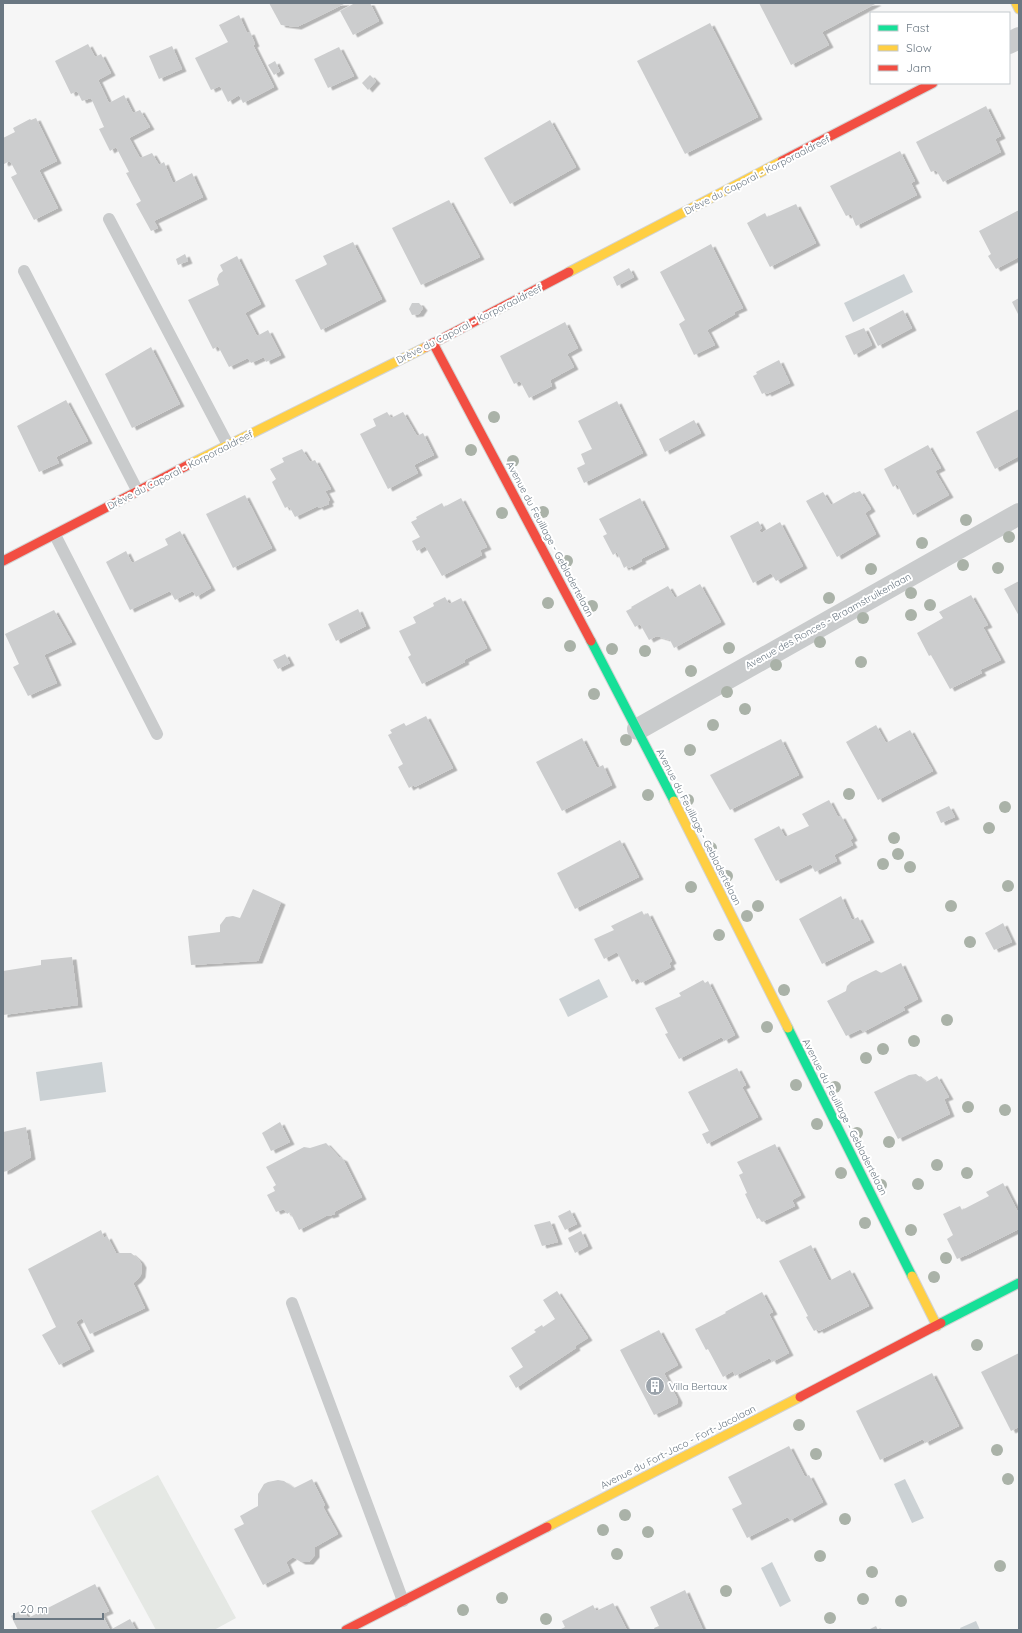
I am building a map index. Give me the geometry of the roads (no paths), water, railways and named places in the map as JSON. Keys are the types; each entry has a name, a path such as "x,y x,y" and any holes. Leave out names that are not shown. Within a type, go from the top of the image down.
{"street":[{"path":"1016,3 1019,9"},
{"path":"1010,42 1019,38"},
{"name":"Drève du Caporal - Korporaaldreef","path":"3,561 55,535 137,490 433,343 931,84"},
{"name":"Avenue du Feuillage - Gebladertelaan","path":"433,343 638,729 937,1326"},
{"name":"Avenue des Ronces - Braamstruikenlaan","path":"638,729 1019,514"},
{"name":"Avenue du Fort-Jaco - Fort-Jacolaan","path":"346,1630 1019,1283"}],"lane":[{"path":"109,219 228,445"},
{"path":"24,271 137,490"},
{"path":"55,535 157,734"},
{"path":"292,1303 403,1601"}],"place":[{"name":"Villa Bertaux","path":"655,1386"}]}
